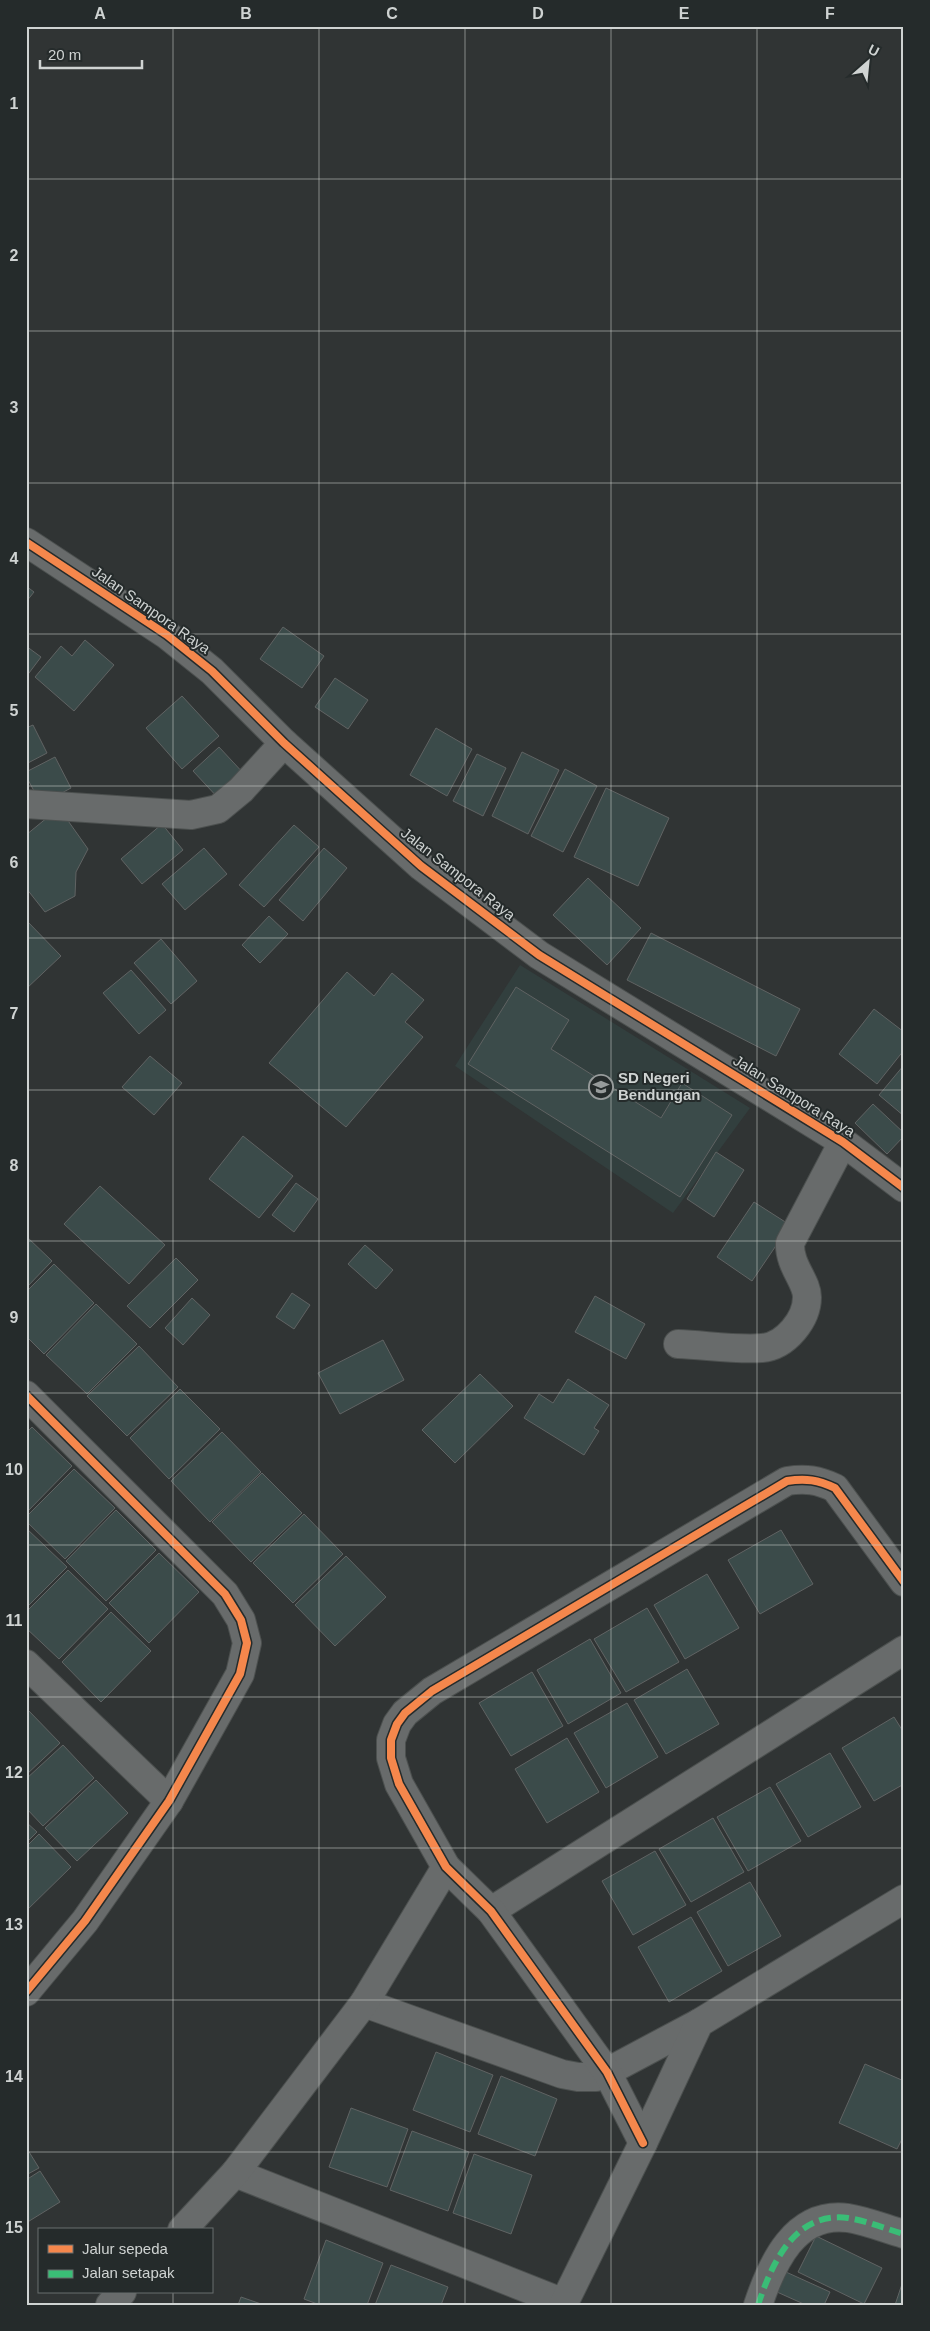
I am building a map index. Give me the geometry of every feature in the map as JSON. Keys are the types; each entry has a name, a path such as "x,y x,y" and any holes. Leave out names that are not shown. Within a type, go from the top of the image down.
{"street":[{"name":"Jalan Sampora Raya","path":"26,542 167,634 212,671 284,743 421,866 539,955 843,1142 904,1188"},
{"path":"26,804 190,815 218,809 241,790 284,743"},
{"path":"678,1344 764,1348 779,1342 795,1329 805,1313 807,1295 794,1268 790,1243 843,1142"},
{"path":"26,1395 225,1594 241,1620 247,1643 240,1674 169,1801 85,1921 31,1977"},
{"path":"643,2143 607,2072 491,1911 446,1867 398,1784 391,1758 391,1740 397,1724 405,1713 432,1691 787,1482 805,1478 820,1481 835,1488 904,1582"},
{"path":"491,1911 904,1650"},
{"path":"26,1664 169,1801"},
{"path":"184,2228 235,2173 364,2003 446,1867"},
{"path":"364,2003 562,2074 578,2078 596,2077 699,2023 904,1899"},
{"path":"235,2173 563,2304 643,2143 699,2023"},
{"path":"758,2305 766,2282 785,2246 806,2225 824,2219 848,2218 904,2234"},
{"path":"110,2305 120,2294"}],"shaded area":[{"name":"SD Negeri Bendungan","path":"520,965 750,1108 673,1213 455,1066"}],"building":[{"path":"26,586 34,592 26,602"},
{"path":"283,627 324,656 302,688 260,659"},
{"path":"85,640 114,665 74,711 35,677 61,646 72,656"},
{"path":"26,646 41,657 26,677"},
{"path":"335,678 368,700 348,729 315,707"},
{"path":"182,696 219,736 182,769 146,728"},
{"path":"33,725 47,753 26,764 26,728"},
{"path":"436,728 472,749 447,796 410,775"},
{"path":"219,747 246,776 220,800 193,771"},
{"path":"522,752 559,770 528,834 492,816"},
{"path":"477,754 506,768 483,816 453,801"},
{"path":"55,757 71,788 41,804 26,776 26,772"},
{"path":"565,769 597,786 563,852 531,836"},
{"path":"606,788 669,818 638,886 574,857"},
{"path":"59,808 88,849 76,872 75,896 45,912 26,888 26,835"},
{"path":"162,824 183,850 142,884 121,859"},
{"path":"294,825 319,847 264,907 239,885"},
{"path":"204,848 227,874 185,910 162,884"},
{"path":"324,848 347,868 303,921 279,900"},
{"path":"588,878 641,928 607,965 553,915"},
{"path":"269,916 288,934 260,963 242,945"},
{"path":"26,920 61,956 26,989"},
{"path":"651,933 800,1009 776,1056 627,980"},
{"path":"161,939 197,981 171,1004 134,963"},
{"path":"131,970 166,1010 139,1034 103,993"},
{"path":"347,972 374,996 392,973 424,1000 405,1022 423,1037 346,1127 269,1063"},
{"path":"516,987 569,1020 551,1049 661,1118 682,1083 732,1115 680,1197 468,1064"},
{"path":"874,1009 904,1032 904,1050 877,1084 839,1054"},
{"path":"150,1056 182,1083 154,1115 122,1087"},
{"path":"904,1065 904,1116 879,1095"},
{"path":"873,1104 904,1133 904,1136 887,1154 855,1123"},
{"path":"243,1136 293,1176 259,1218 209,1179"},
{"path":"716,1152 744,1170 714,1217 687,1199"},
{"path":"296,1183 318,1199 294,1232 272,1215"},
{"path":"100,1186 165,1245 129,1284 64,1224"},
{"path":"754,1202 790,1225 752,1281 717,1257"},
{"path":"26,1236 52,1261 26,1288"},
{"path":"365,1245 393,1270 376,1289 348,1264"},
{"path":"176,1258 198,1280 150,1328 127,1306"},
{"path":"54,1264 94,1303 44,1354 26,1336 26,1292"},
{"path":"292,1293 310,1305 294,1329 276,1317"},
{"path":"595,1296 645,1324 626,1359 575,1332"},
{"path":"192,1298 210,1315 183,1345 165,1328"},
{"path":"96,1304 137,1344 87,1394 46,1355"},
{"path":"383,1340 404,1380 340,1414 318,1373"},
{"path":"139,1346 178,1387 127,1436 87,1396"},
{"path":"480,1374 513,1406 455,1463 422,1430"},
{"path":"568,1379 609,1405 594,1428 599,1431 584,1455 524,1418 539,1394 553,1403"},
{"path":"180,1389 220,1429 169,1479 130,1438"},
{"path":"32,1427 72,1466 26,1513 26,1433"},
{"path":"222,1432 261,1472 210,1522 171,1481"},
{"path":"74,1469 115,1508 65,1559 26,1521 26,1517"},
{"path":"262,1473 302,1513 251,1562 212,1522"},
{"path":"116,1510 156,1550 106,1601 66,1561"},
{"path":"304,1514 343,1554 293,1603 253,1563"},
{"path":"26,1528 67,1567 26,1608"},
{"path":"781,1530 813,1584 760,1614 728,1560"},
{"path":"159,1553 199,1592 149,1643 109,1603"},
{"path":"346,1556 386,1597 335,1646 295,1605"},
{"path":"68,1570 108,1609 59,1659 26,1628 26,1612"},
{"path":"707,1574 739,1628 685,1659 654,1605"},
{"path":"647,1608 679,1662 626,1692 594,1639"},
{"path":"111,1612 151,1651 101,1702 62,1662"},
{"path":"590,1639 621,1693 568,1724 537,1670"},
{"path":"687,1669 719,1724 666,1754 634,1700"},
{"path":"532,1672 563,1726 511,1756 479,1703"},
{"path":"627,1703 658,1757 606,1788 574,1733"},
{"path":"28,1710 60,1743 26,1775 26,1712"},
{"path":"894,1717 904,1733 904,1784 874,1801 842,1748"},
{"path":"567,1738 599,1792 547,1823 515,1769"},
{"path":"63,1745 94,1778 43,1826 26,1808 26,1779"},
{"path":"830,1753 861,1807 808,1837 776,1784"},
{"path":"96,1780 128,1813 77,1861 45,1828"},
{"path":"770,1787 801,1841 748,1871 717,1817"},
{"path":"713,1818 744,1872 691,1902 659,1849"},
{"path":"26,1822 37,1832 26,1843"},
{"path":"39,1834 71,1867 26,1911 26,1847"},
{"path":"655,1851 686,1905 633,1935 602,1881"},
{"path":"750,1882 781,1936 728,1966 697,1912"},
{"path":"691,1917 722,1971 669,2002 638,1947"},
{"path":"436,2052 493,2075 470,2132 413,2110"},
{"path":"865,2064 904,2081 904,2135 897,2149 839,2123"},
{"path":"501,2076 557,2099 535,2156 478,2134"},
{"path":"351,2108 408,2129 387,2187 329,2167"},
{"path":"412,2131 469,2152 448,2211 390,2190"},
{"path":"26,2147 39,2168 26,2175"},
{"path":"474,2154 532,2175 511,2234 453,2213"},
{"path":"40,2171 60,2202 26,2223 26,2180"},
{"path":"816,2236 882,2268 864,2304 798,2272"},
{"path":"326,2240 383,2263 367,2305 320,2305 304,2299"},
{"path":"391,2265 448,2287 441,2305 375,2305"},
{"path":"786,2272 830,2292 824,2305 806,2305 777,2292"},
{"path":"904,2278 904,2305 895,2305"},
{"path":"241,2297 264,2305 238,2305"}],"marked path":[{"path":"758,2305 771,2273 788,2243 800,2231 814,2223 829,2218 848,2218 904,2234"}],"cycle path":[{"path":"26,542 167,635 212,671 284,743 421,866 539,955 843,1142 904,1188"},
{"path":"26,1395 225,1594 241,1620 247,1643 240,1674 169,1801 85,1921 26,1992"},
{"path":"643,2143 607,2072 491,1911 446,1867 399,1784 391,1758 391,1740 397,1724 405,1713 432,1691 787,1481 812,1480 835,1488 904,1582"}],"place":[{"name":"SD Negeri Bendungan","path":"601,1087"}]}
